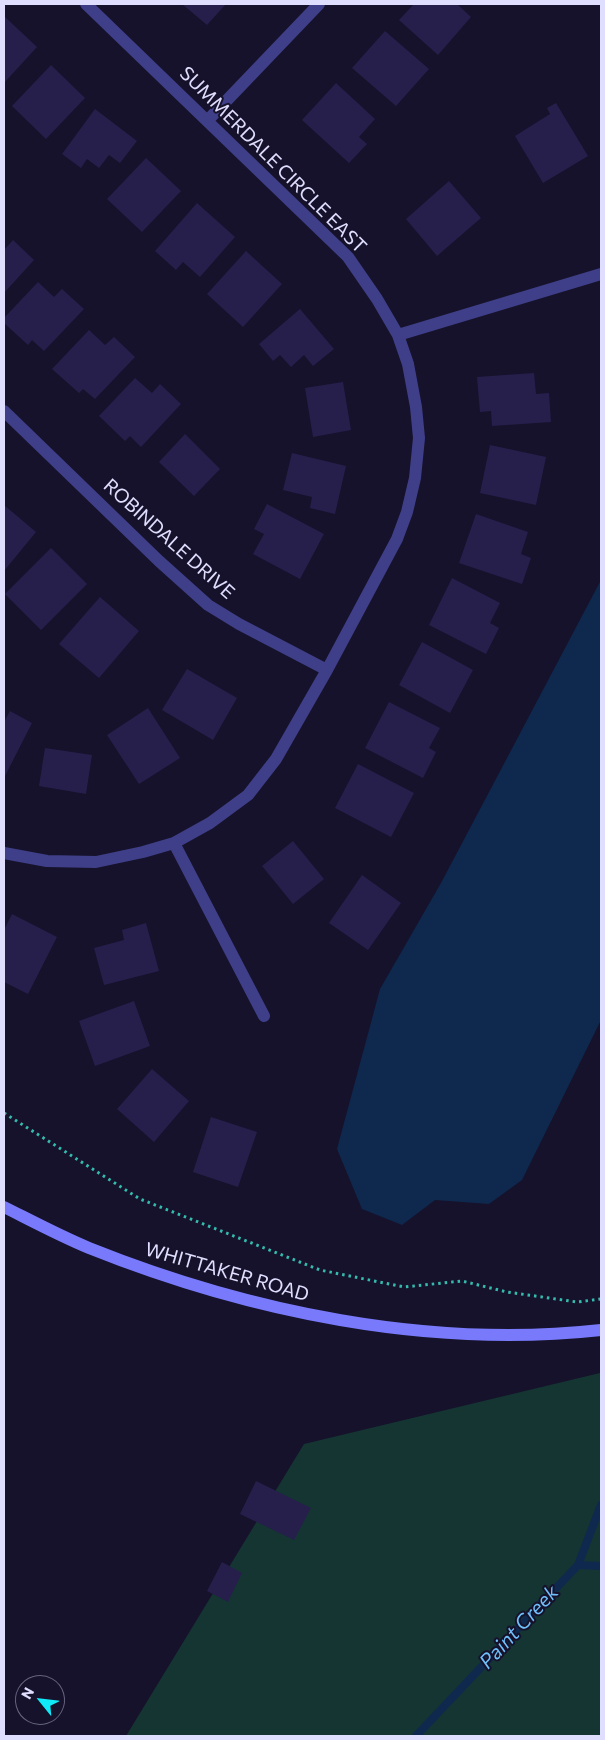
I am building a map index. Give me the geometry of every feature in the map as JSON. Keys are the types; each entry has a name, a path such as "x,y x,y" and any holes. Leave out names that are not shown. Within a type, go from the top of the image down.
{"main road":[{"name":"WHITTAKER ROAD","path":"4,1208 88,1247 131,1264 242,1299 313,1316 414,1329 494,1335 601,1330"}],"street":[{"name":"SUMMERDALE CIRCLE EAST","path":"4,853 47,861 96,862 143,852 174,842 210,823 248,795 276,760 327,670 397,539 407,512 415,478 418,438 416,406 408,364 398,335 377,299 348,256 86,4"},
{"path":"208,120 319,4"},
{"path":"398,335 601,274"},
{"name":"ROBINDALE DRIVE","path":"4,411 159,561 208,605 239,624 327,670"},
{"path":"174,842 264,1016"}],"path":[{"path":"4,1113 140,1199 320,1270 404,1287 462,1281 507,1292 577,1302 601,1299"}],"green space":[{"path":"600,1373 601,1736 126,1736 304,1444"}],"water":[{"path":"601,580 601,1020 522,1180 489,1204 435,1200 402,1225 362,1209 337,1149 380,989 441,883"}],"building":[{"path":"182,4 226,4 207,25"},
{"path":"414,4 457,4 471,17 438,55 399,20"},
{"path":"4,16 37,47 4,83"},
{"path":"385,31 429,69 396,106 352,68"},
{"path":"51,65 85,98 46,139 12,106"},
{"path":"336,83 375,119 359,137 367,144 349,163 302,120"},
{"path":"556,103 588,156 543,183 515,136 550,114 547,108"},
{"path":"95,109 137,141 120,163 109,155 99,168 87,159 81,168 62,154"},
{"path":"146,158 181,191 142,232 107,199"},
{"path":"449,181 481,218 437,256 406,219"},
{"path":"197,203 235,237 200,277 183,262 176,270 155,251"},
{"path":"13,240 34,260 4,293 4,250"},
{"path":"246,251 282,284 243,327 207,294"},
{"path":"38,282 54,297 62,289 84,309 44,351 32,340 28,345 4,323 4,318"},
{"path":"300,309 334,349 313,366 304,355 291,367 280,355 273,361 259,344"},
{"path":"89,330 105,345 114,337 135,357 95,399 83,389 79,393 52,369"},
{"path":"534,373 536,394 549,393 551,422 492,426 491,411 480,412 477,377"},
{"path":"135,378 152,393 160,384 181,404 141,447 130,436 125,441 99,416"},
{"path":"343,382 351,430 313,437 305,388"},
{"path":"185,434 220,469 194,496 159,462"},
{"path":"490,445 546,457 536,505 480,493"},
{"path":"292,453 346,466 335,514 310,508 312,497 283,490"},
{"path":"267,504 324,534 300,579 253,554 264,534 254,529"},
{"path":"4,505 36,532 4,571"},
{"path":"476,514 528,532 521,554 531,558 522,584 459,563"},
{"path":"51,548 87,584 41,630 5,594"},
{"path":"452,578 500,603 490,623 499,628 486,654 429,625"},
{"path":"100,597 139,631 99,678 59,644"},
{"path":"422,642 473,670 450,713 399,685"},
{"path":"187,669 237,698 213,740 162,710"},
{"path":"389,702 440,728 429,748 436,752 423,778 365,748"},
{"path":"148,708 180,758 139,784 107,735"},
{"path":"10,711 32,723 4,778 4,720"},
{"path":"45,748 92,755 86,794 39,786"},
{"path":"358,764 414,793 391,837 335,808"},
{"path":"293,841 324,879 293,904 262,866"},
{"path":"362,875 401,903 368,950 329,923"},
{"path":"12,914 57,937 28,994 4,982 4,930"},
{"path":"146,923 159,971 104,985 94,948 124,940 122,930"},
{"path":"134,1001 150,1046 95,1066 79,1021"},
{"path":"152,1069 189,1101 154,1142 117,1109"},
{"path":"211,1117 257,1132 238,1187 193,1172"},
{"path":"256,1481 311,1508 294,1540 240,1514"},
{"path":"222,1562 242,1573 228,1602 207,1591"}],"waterway":[{"name":"Paint Creek","path":"416,1736 578,1565 601,1505"},
{"path":"578,1565 601,1566"}]}
